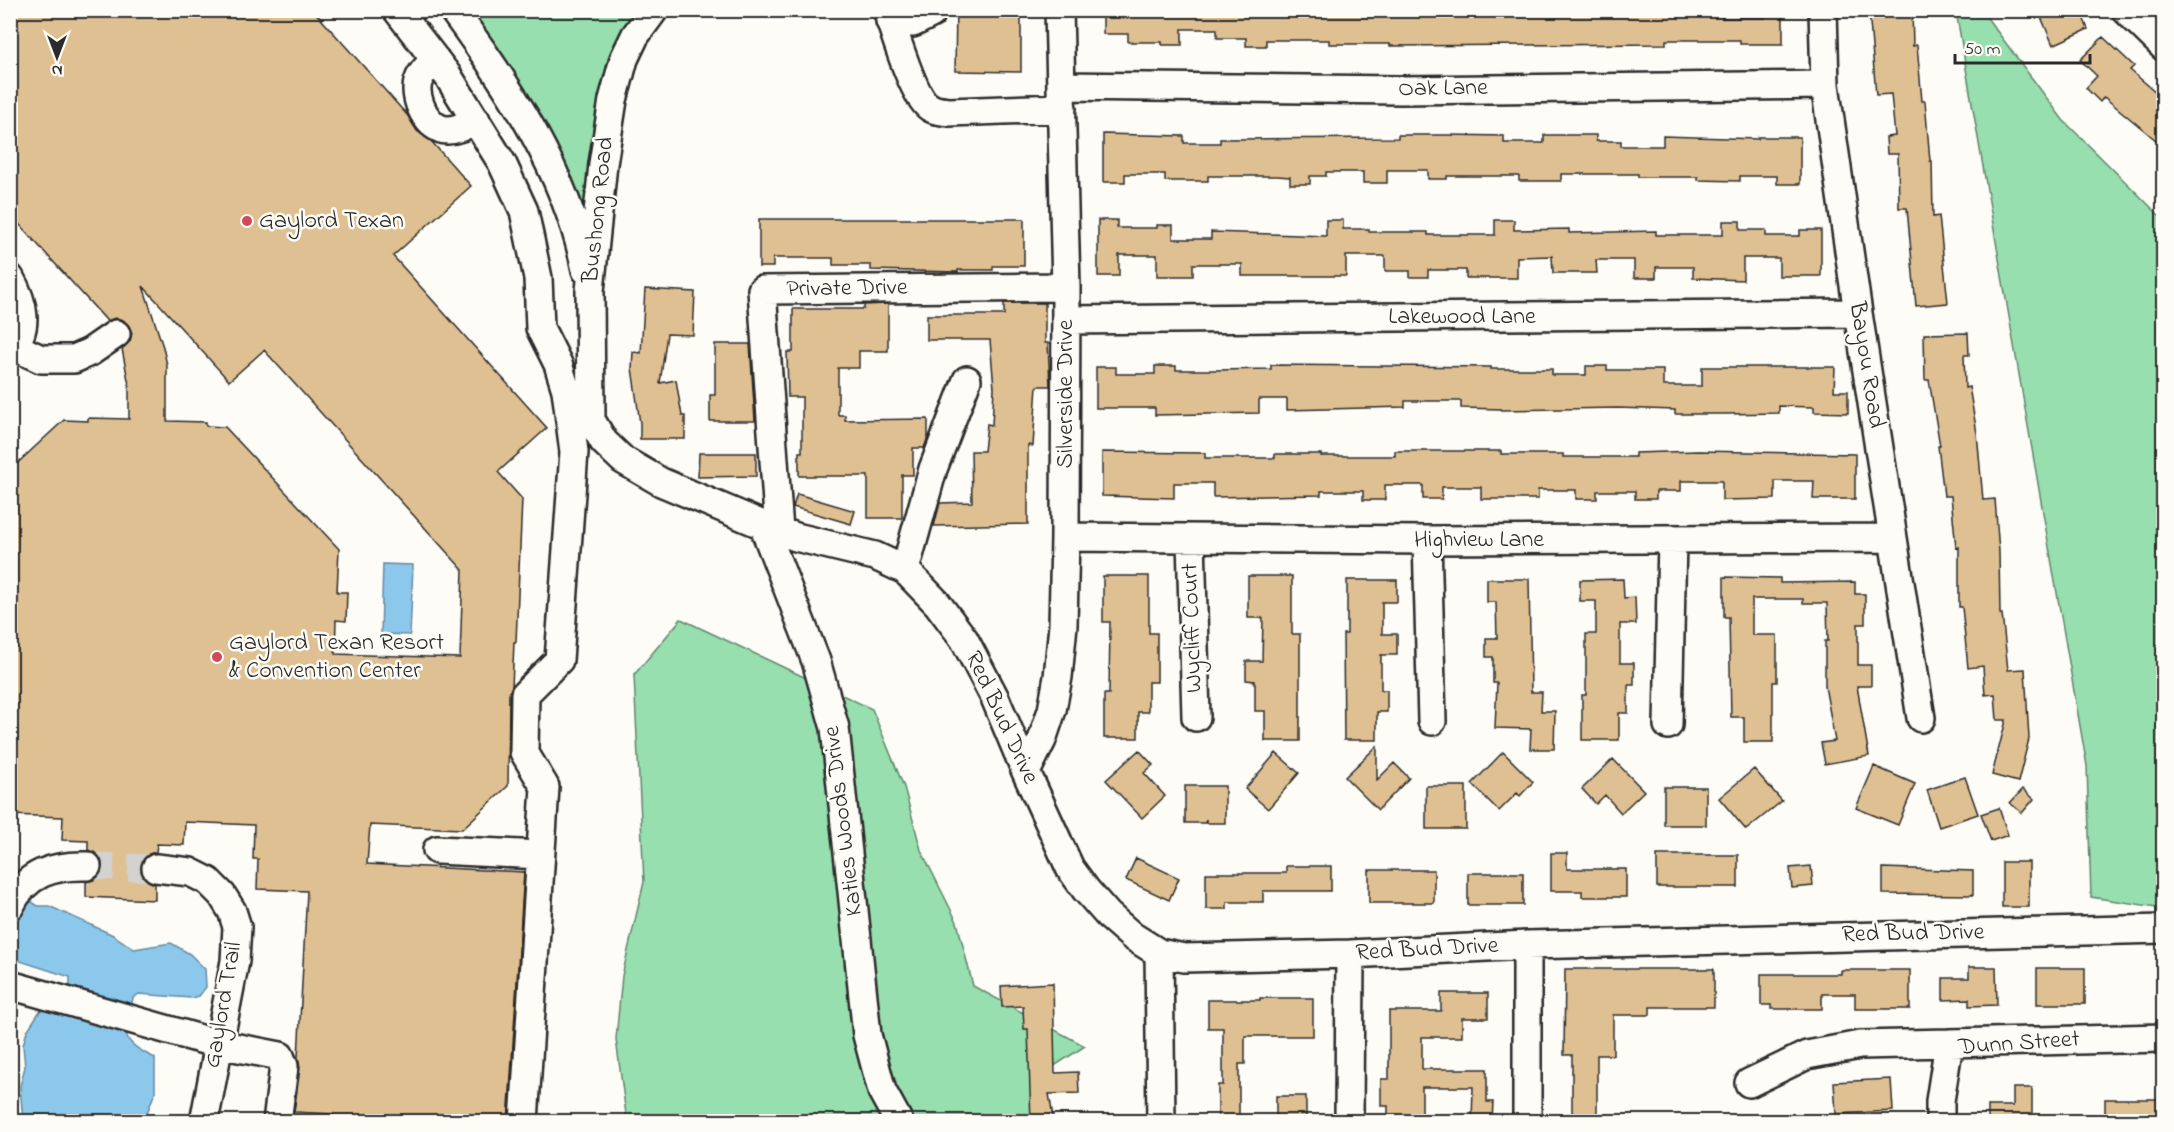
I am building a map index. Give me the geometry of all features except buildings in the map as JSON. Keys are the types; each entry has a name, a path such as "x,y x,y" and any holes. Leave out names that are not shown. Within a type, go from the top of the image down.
{"street":[{"path":"397,10 448,76 476,120 502,164 524,211 538,278 540,328 558,364 566,390 574,452 559,660 525,694 524,752 545,788 524,1122"},
{"path":"453,10 493,64 529,122 563,193 581,247 590,291"},
{"name":"Bushong Road","path":"591,420 590,291 603,164 613,100 624,59 635,36 654,10"},
{"path":"889,16 913,23 931,14 932,10"},
{"name":"Silverside Drive","path":"1026,772 1042,740 1052,710 1063,625 1066,287 1059,10"},
{"name":"Bayou Road","path":"1823,10 1825,85 1921,718"},
{"path":"2126,10 2163,47"},
{"name":"Oak Lane","path":"889,16 922,101 931,109 949,112 1061,97 1825,85"},
{"path":"435,59 422,73 418,84 417,95 423,111 434,125 441,129 457,128 476,120"},
{"path":"10,278 19,295 24,318 19,340 12,347 41,359 74,358 90,352 116,334"},
{"name":"Private Drive","path":"771,528 762,290 1066,287"},
{"name":"Lakewood Lane","path":"1066,321 1858,313"},
{"path":"905,570 933,470 967,380"},
{"name":"Red Bud Drive","path":"591,420 604,442 623,460 660,482 771,528 874,556 905,570 937,603 964,639 995,698 1070,867 1108,915 1132,936 1159,953 1184,958 1350,954 1527,945 2163,929"},
{"name":"Katies Woods Drive","path":"771,528 816,661 835,728 867,1035 882,1091 899,1122"},
{"name":"Highview Lane","path":"1065,537 1427,540 1893,538"},
{"name":"Wycliff Court","path":"1191,539 1196,717"},
{"path":"1668,725 1672,539"},
{"path":"1427,540 1432,721"},
{"path":"437,850 540,855"},
{"path":"10,906 21,890 41,873 65,865 87,866"},
{"name":"Gaylord Trail","path":"156,868 179,869 200,876 222,895 236,920 238,934 235,961 204,1122"},
{"path":"1527,945 1527,1122"},
{"path":"1159,953 1161,1122"},
{"path":"1349,1122 1350,954"},
{"path":"17,987 218,1044 280,1056 284,1066 277,1122"},
{"name":"Dunn Street","path":"1940,1122 1940,1101 1949,1043 2163,1038"},
{"path":"1749,1083 1807,1055 1860,1045 1949,1043"}],"green space":[{"path":"466,11 644,11 591,210 581,210"},
{"path":"1956,11 1982,11 2063,120 2163,219 2163,908 2091,897 2087,766"},
{"path":"681,619 872,709 904,787 921,850 957,922 973,986 1085,1046 1048,1070 1028,1121 627,1122 616,1039 622,976 644,882 634,675"}],"water":[{"path":"383,564 413,565 410,635 381,634"},
{"path":"10,888 38,906 49,906 113,935 134,949 171,943 190,954 205,969 206,987 199,996 191,998 139,994 133,998 126,1028 129,1041 155,1058 155,1092 144,1121 23,1121 20,1086 25,1067 23,1045 27,1031 40,1011 51,1008 70,987 70,977 11,958"}],"tunnel":[{"path":"87,866 156,868"}],"place":[{"name":"Gaylord Texan","path":"247,221"},
{"name":"Gaylord Texan Resort & Convention Center","path":"217,657"}]}
